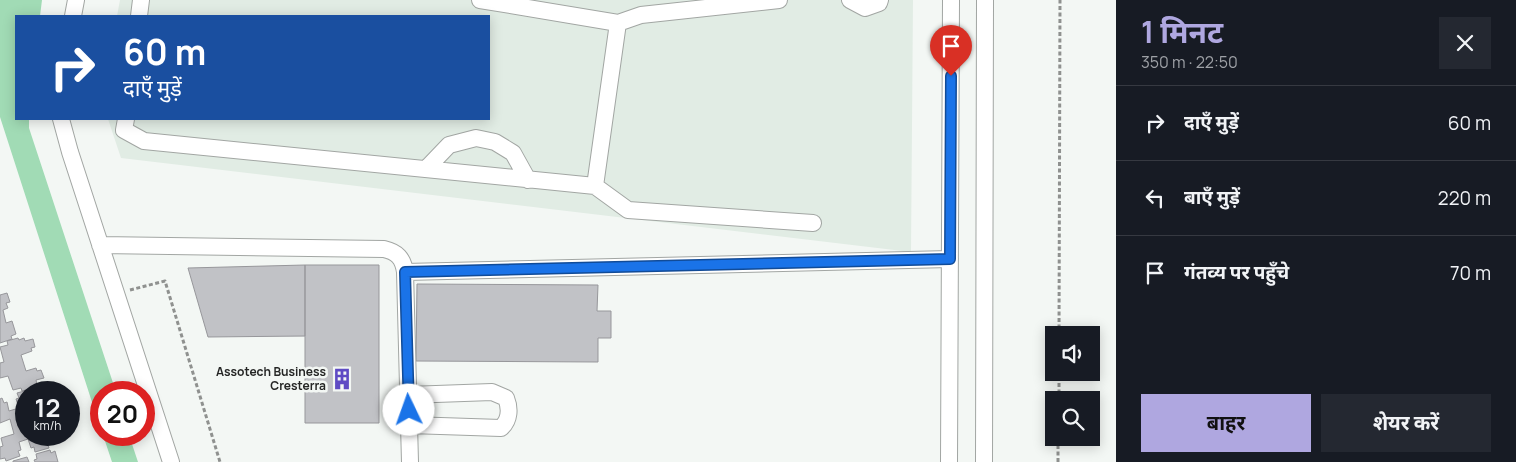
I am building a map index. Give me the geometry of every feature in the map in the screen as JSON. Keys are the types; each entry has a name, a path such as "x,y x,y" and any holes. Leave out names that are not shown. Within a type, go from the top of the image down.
{"street":[{"path":"73,15 76,0"},
{"path":"139,15 141,0"},
{"path":"480,0 618,23 641,15 779,0"},
{"path":"850,0 865,8 879,3 880,0"},
{"path":"949,462 951,0"},
{"path":"984,462 985,0"},
{"path":"595,186 618,23"},
{"path":"62,120 70,152 171,462"},
{"path":"126,120 124,130 144,141 595,186 628,210 813,223"},
{"path":"426,169 449,145 476,138 495,142 513,153 528,180"},
{"path":"100,245 384,249 393,251 403,262 405,272 410,462"},
{"path":"405,272 950,259"},
{"path":"408,395 492,392 506,398 509,406 506,423 501,428 410,425"}],"path":[{"path":"1059,326 1060,0"},
{"path":"116,294 165,282 220,462"},
{"path":"1058,446 1058,462"}],"shaded area":[{"path":"120,0 913,0 911,252 121,158 108,120 490,120 490,15 117,15"}],"green space":[{"path":"0,0 42,0 40,15 15,15 15,120 29,120 29,128 112,381 90,381 90,396 0,117"},
{"path":"107,446 133,446 138,462 112,462"}],"building":[{"path":"305,265 305,336 208,337 188,268"},
{"name":"Assotech Business Cresterra","path":"305,265 379,265 379,423 305,423"},
{"path":"417,284 598,285 597,311 611,311 611,338 598,338 598,362 416,361"},
{"path":"7,293 10,302 6,303 8,308 3,310 6,323 12,321 16,334 11,336 12,339 0,343 0,295"},
{"path":"18,338 19,340 24,338 25,341 33,339 35,347 31,348 32,351 21,355 26,371 36,368 37,371 41,370 44,378 36,381 15,381 15,390 13,390 8,376 0,378 0,363 4,362 0,347 8,345 7,341"},
{"path":"2,398 4,403 7,402 9,411 15,409 15,446 20,446 21,450 18,451 20,456 6,461 5,458 0,459 0,447 3,446 1,438 14,434 10,419 0,423 0,399"},
{"path":"30,446 48,446 49,448 35,452 34,447 31,448"},
{"path":"50,450 51,453 55,451 58,462 35,462 34,460 37,459 36,454"},
{"path":"27,457 29,462 13,462 13,461"}],"place":[{"name":"Assotech Business Cresterra","path":"342,379"}],"route":[{"path":"409,410 405,272 950,259 951,76"}]}
